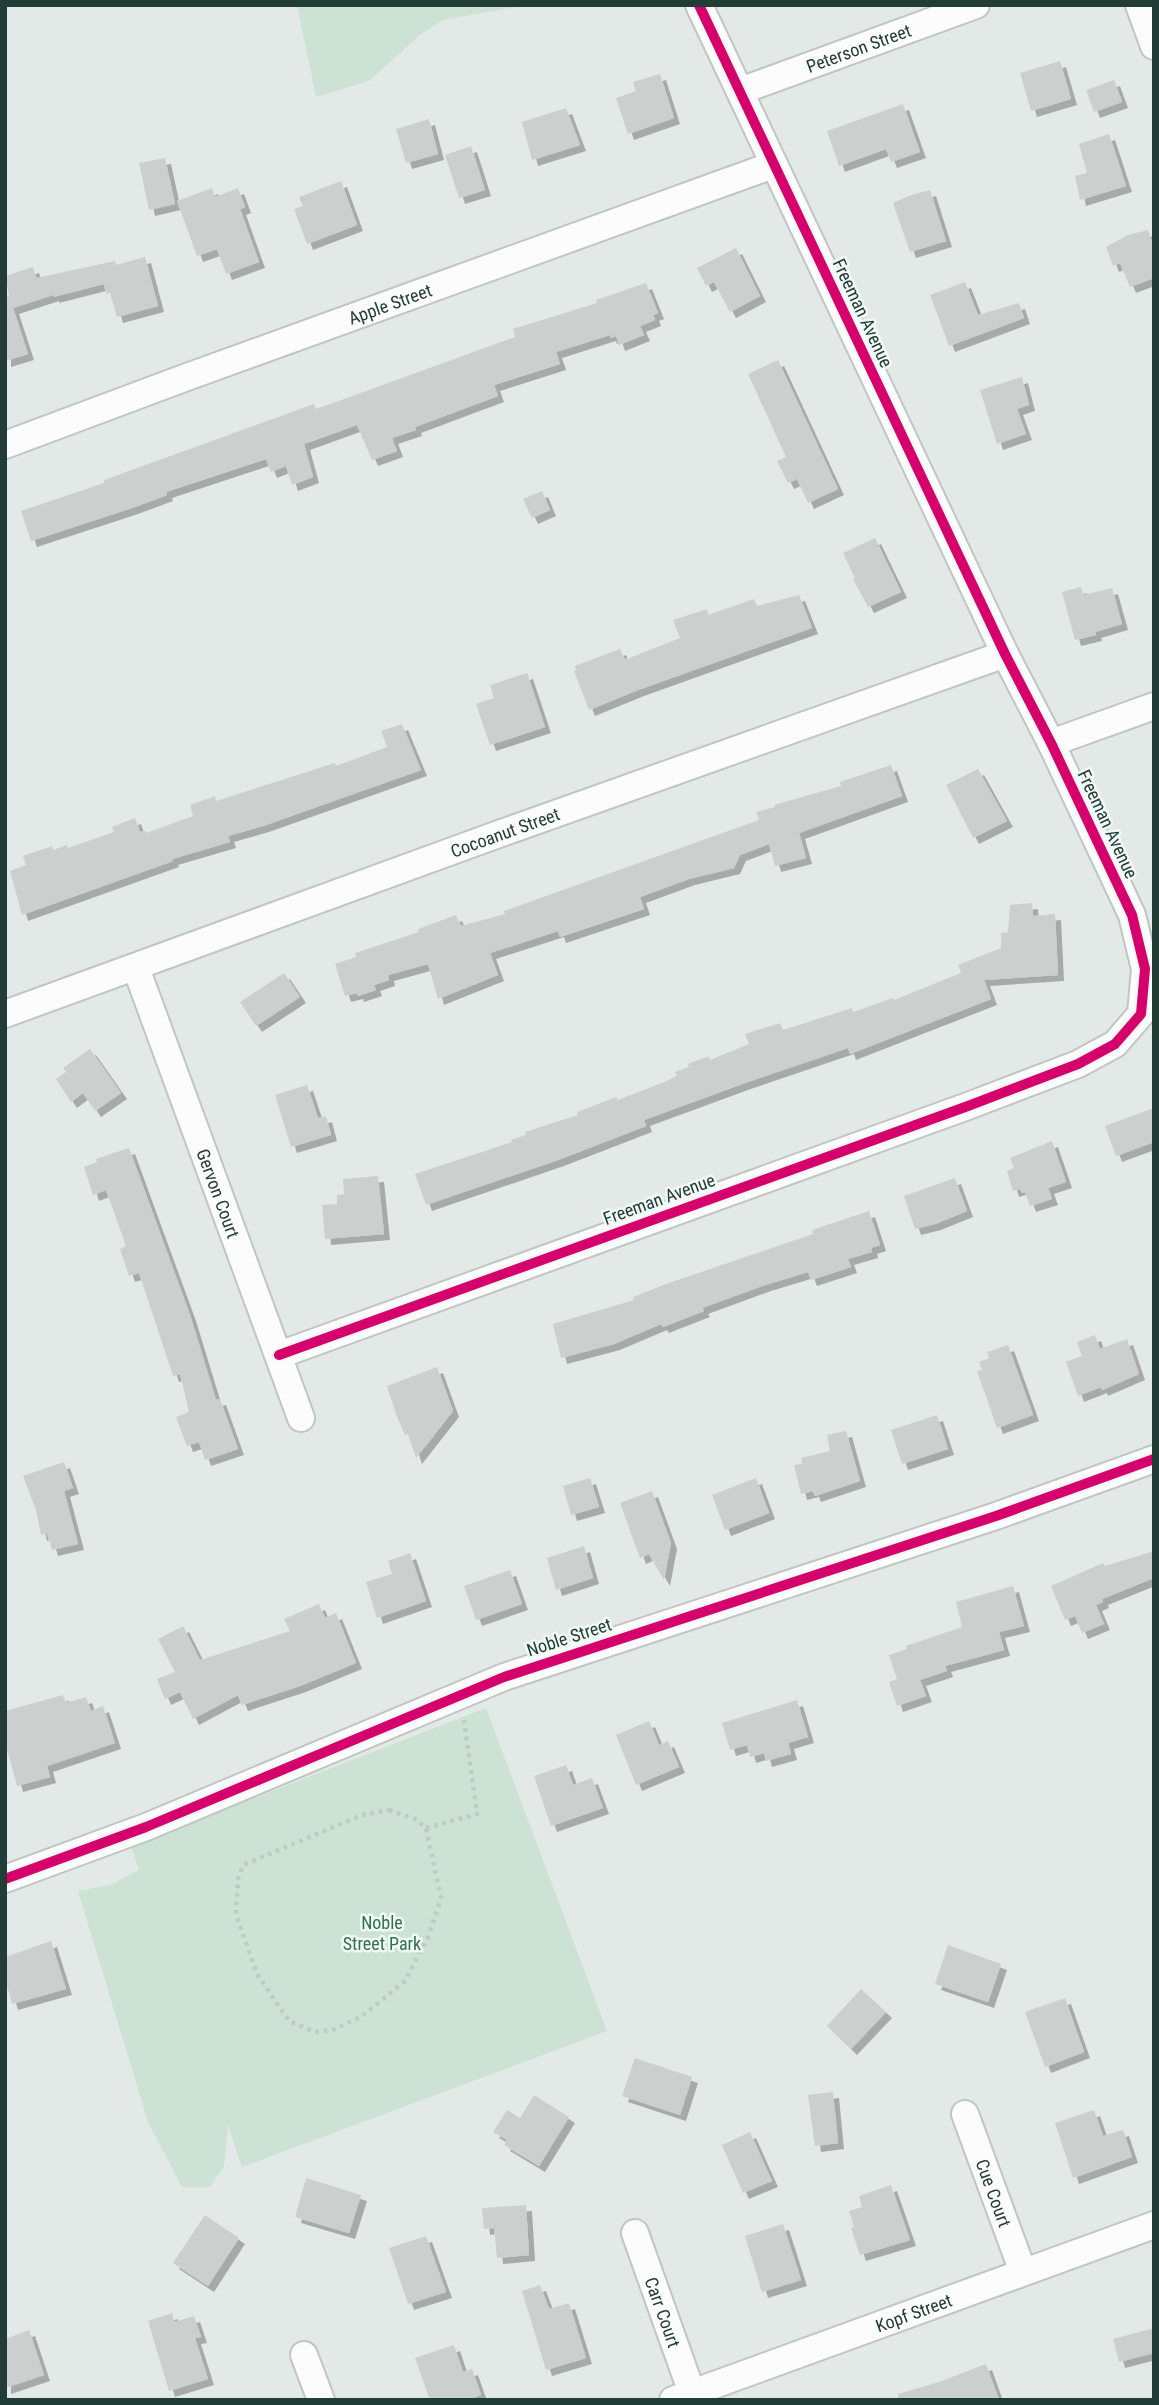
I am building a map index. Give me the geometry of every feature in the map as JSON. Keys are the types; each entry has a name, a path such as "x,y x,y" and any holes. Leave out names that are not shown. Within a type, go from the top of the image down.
{"street":[{"name":"Freeman Avenue","path":"279,1354 1078,1064 1115,1044 1141,1014 1145,969 1132,915 1051,743 1005,654 699,5"},
{"name":"Peterson Street","path":"740,91 976,5"},
{"path":"1139,5 1154,46"},
{"name":"Apple Street","path":"5,445 773,165"},
{"name":"Cocoanut Street","path":"5,1014 1005,654"},
{"path":"1051,743 1154,706"},
{"name":"Gervon Court","path":"136,968 301,1418"},
{"name":"Noble Street","path":"5,1879 146,1827 504,1677 996,1516 1154,1459"},
{"name":"Cue Court","path":"965,2114 1023,2272"},
{"name":"Kopf Street","path":"682,2396 1154,2225"},
{"name":"Carr Court","path":"635,2233 682,2396"},
{"path":"304,2355 321,2400"}],"path":[{"path":"426,1828 477,1814 460,1695"},
{"path":"389,1810 415,1819 426,1828 441,1898 428,1937 405,1981 361,2017 332,2030 315,2032 289,2021 257,1974 236,1914 238,1879 243,1865 362,1815 389,1810"}],"green space":[{"path":"297,5 527,5 443,20 421,34 369,81 316,97"},
{"name":"Noble Street Park","path":"486,1708 607,2031 242,2167 228,2126 224,2166 210,2187 182,2187 148,2122 78,1891 110,1885 139,1870 131,1846"}],"building":[{"path":"1060,61 1071,99 1031,111 1020,73"},
{"path":"660,74 674,118 628,134 616,98 636,91 633,82"},
{"path":"1114,80 1122,102 1094,112 1086,90"},
{"path":"903,104 920,152 891,162 886,149 839,166 827,131"},
{"path":"566,108 580,145 532,160 522,122"},
{"path":"429,119 438,154 406,163 396,129"},
{"path":"1109,134 1126,186 1080,200 1075,176 1087,173 1079,144"},
{"path":"471,146 485,190 459,198 445,155"},
{"path":"165,158 175,204 149,210 139,163"},
{"path":"341,181 357,225 307,244 294,209 303,206 299,197"},
{"path":"212,188 215,197 238,188 245,207 240,209 259,262 226,274 217,249 197,256 177,201"},
{"path":"930,190 946,241 910,252 893,203"},
{"path":"1148,230 1154,248 1154,278 1130,287 1120,263 1113,266 1106,247 1128,235"},
{"path":"736,248 760,296 730,312 714,282 706,286 697,268"},
{"path":"145,257 158,306 117,317 110,293 106,294 104,284 53,295 13,308 28,354 5,361 5,297 9,296 5,276 33,267 36,278 115,261 116,265"},
{"path":"965,282 978,315 1019,303 1024,318 949,346 930,295"},
{"path":"646,283 658,313 653,315 655,320 640,326 644,335 619,345 616,336 611,338 610,335 556,352 560,364 494,385 498,396 392,438 397,451 372,460 357,425 304,444 313,477 292,485 286,466 271,472 266,459 166,492 167,495 132,508 31,541 21,511 104,483 104,480 314,404 316,409 515,337 513,329 597,303 596,300"},
{"path":"778,360 838,489 808,503 797,479 788,483 777,461 786,457 748,374"},
{"path":"1022,377 1029,405 1017,409 1026,434 997,444 980,390"},
{"path":"542,491 550,510 532,518 523,499"},
{"path":"875,538 901,592 868,607 843,553"},
{"path":"1081,587 1083,595 1112,588 1122,624 1075,640 1062,592"},
{"path":"799,595 812,628 589,710 574,671 575,666 620,649 627,659 680,638 673,620 707,609 708,615 754,599 757,606"},
{"path":"527,673 545,727 490,745 476,704 494,698 490,685"},
{"path":"402,724 421,770 228,836 230,842 172,859 173,861 22,915 10,871 26,865 23,856 52,846 53,850 67,845 68,848 114,832 112,827 135,818 140,832 146,833 193,816 190,805 215,796 216,801 335,763 336,766 387,747 381,731"},
{"path":"891,765 902,796 799,833 806,858 775,866 769,844 740,855 734,868 689,879 640,897 644,909 560,937 558,931 490,953 498,975 438,999 428,964 388,975 389,980 374,985 376,990 358,996 357,993 345,996 335,964 356,957 355,953 419,932 418,929 456,915 461,926 505,914 504,911 759,820 756,812 775,807 774,805 841,786 840,782"},
{"path":"978,769 1007,821 973,838 946,785"},
{"path":"1032,903 1033,916 1055,914 1058,975 984,980 991,999 850,1054 848,1048 742,1084 644,1120 646,1126 558,1160 426,1205 415,1174 512,1142 511,1140 526,1135 525,1132 578,1115 577,1112 616,1097 618,1100 664,1082 677,1076 675,1072 689,1067 688,1064 709,1056 710,1060 749,1044 745,1034 780,1023 783,1030 852,1008 853,1012 893,998 894,1000 961,973 958,965 1001,948 1001,933 1008,932 1010,905"},
{"path":"284,973 300,997 256,1026 240,1002"},
{"path":"90,1049 121,1093 95,1111 83,1093 71,1102 56,1079 66,1072 63,1068"},
{"path":"307,1085 318,1118 326,1116 331,1135 291,1147 275,1095"},
{"path":"1154,1108 1154,1142 1116,1156 1105,1126"},
{"path":"1052,1141 1066,1182 1048,1188 1052,1199 1030,1206 1025,1192 1022,1193 1020,1189 1013,1191 1007,1171 1014,1168 1010,1158"},
{"path":"129,1148 190,1315 216,1400 220,1399 238,1449 205,1460 199,1442 187,1446 176,1417 189,1412 180,1374 173,1376 139,1273 129,1276 120,1249 126,1246 106,1190 93,1195 84,1167 97,1162 96,1159"},
{"path":"378,1176 384,1234 325,1239 322,1205 337,1204 337,1195 344,1194 343,1179"},
{"path":"955,1178 967,1211 915,1229 904,1196"},
{"path":"869,1211 880,1245 871,1248 872,1252 848,1259 851,1267 811,1280 808,1272 765,1285 702,1308 704,1311 663,1327 661,1324 614,1344 561,1358 553,1324 634,1300 633,1297 666,1284 813,1234 812,1230"},
{"path":"1095,1335 1100,1349 1127,1339 1139,1374 1102,1390 1101,1387 1078,1396 1066,1362 1082,1356 1077,1342"},
{"path":"1008,1345 1033,1415 997,1428 977,1371 982,1370 979,1362 989,1358 987,1352"},
{"path":"437,1367 453,1411 416,1458 408,1434 405,1435 397,1417 387,1386"},
{"path":"937,1415 948,1449 902,1464 891,1430"},
{"path":"846,1431 860,1481 815,1496 813,1491 801,1494 794,1465 802,1464 801,1458 830,1451 827,1435"},
{"path":"64,1462 73,1488 64,1491 78,1544 52,1550 47,1533 41,1535 36,1510 23,1476"},
{"path":"590,1478 599,1507 571,1515 563,1486"},
{"path":"756,1478 769,1513 725,1530 712,1495"},
{"path":"652,1491 671,1543 664,1580 649,1554 640,1558 620,1503"},
{"path":"584,1546 593,1578 556,1590 547,1558"},
{"path":"1154,1551 1154,1578 1102,1599 1103,1602 1096,1605 1104,1624 1082,1633 1075,1616 1065,1620 1051,1586 1103,1563 1105,1566"},
{"path":"410,1553 426,1601 377,1618 366,1582 392,1574 388,1561"},
{"path":"510,1570 522,1604 476,1620 464,1586"},
{"path":"1013,1586 1024,1626 999,1632 1004,1650 945,1666 947,1671 920,1680 926,1696 897,1706 889,1682 897,1679 889,1655 907,1649 906,1646 962,1627 956,1602"},
{"path":"319,1604 325,1618 336,1613 356,1663 300,1686 242,1705 238,1695 193,1719 180,1692 165,1699 157,1679 175,1672 158,1639 183,1626 200,1660 290,1631 284,1619"},
{"path":"63,1695 66,1703 86,1697 91,1711 103,1706 115,1743 47,1766 50,1777 17,1786 5,1742 5,1711"},
{"path":"797,1700 808,1737 788,1743 791,1754 766,1761 764,1753 750,1757 747,1745 730,1750 722,1723"},
{"path":"649,1721 659,1745 668,1741 679,1767 636,1785 616,1735"},
{"path":"566,1765 573,1785 592,1778 603,1808 551,1826 534,1776"},
{"path":"51,1941 66,1989 12,2004 5,1978 5,1957"},
{"path":"948,1945 1001,1964 988,2002 935,1984"},
{"path":"861,1989 886,2012 851,2049 827,2026"},
{"path":"1065,1998 1084,2052 1045,2067 1025,2012"},
{"path":"635,2058 692,2077 680,2115 622,2096"},
{"path":"833,2092 838,2143 815,2146 808,2095"},
{"path":"534,2095 569,2117 539,2166 504,2145 507,2140 493,2132 507,2110 520,2118"},
{"path":"1094,2110 1103,2136 1123,2130 1132,2157 1073,2178 1055,2123"},
{"path":"750,2132 772,2181 743,2193 722,2145"},
{"path":"306,2178 361,2195 349,2233 295,2217"},
{"path":"891,2185 910,2240 860,2255 851,2228 854,2227 849,2211 862,2207 859,2196"},
{"path":"526,2205 529,2255 497,2258 494,2228 484,2229 482,2208"},
{"path":"205,2215 239,2238 208,2286 173,2263"},
{"path":"783,2224 801,2280 762,2292 745,2236"},
{"path":"426,2236 446,2292 408,2304 389,2248"},
{"path":"540,2285 549,2309 569,2303 586,2358 546,2370 522,2291"},
{"path":"172,2313 174,2322 194,2316 201,2337 195,2338 208,2379 169,2391 148,2321"},
{"path":"1154,2328 1154,2353 1119,2362 1113,2339"},
{"path":"29,2330 44,2375 5,2388 5,2339"},
{"path":"454,2345 463,2372 472,2369 481,2395 467,2400 430,2400 415,2358"},
{"path":"986,2364 999,2400 898,2400 898,2394"}],"cycle path":[{"path":"279,1355 1078,1064 1115,1044 1141,1014 1145,969 1132,915 1051,743 1005,654 699,5"},
{"path":"5,1879 146,1827 504,1677 996,1516 1154,1459"}]}
